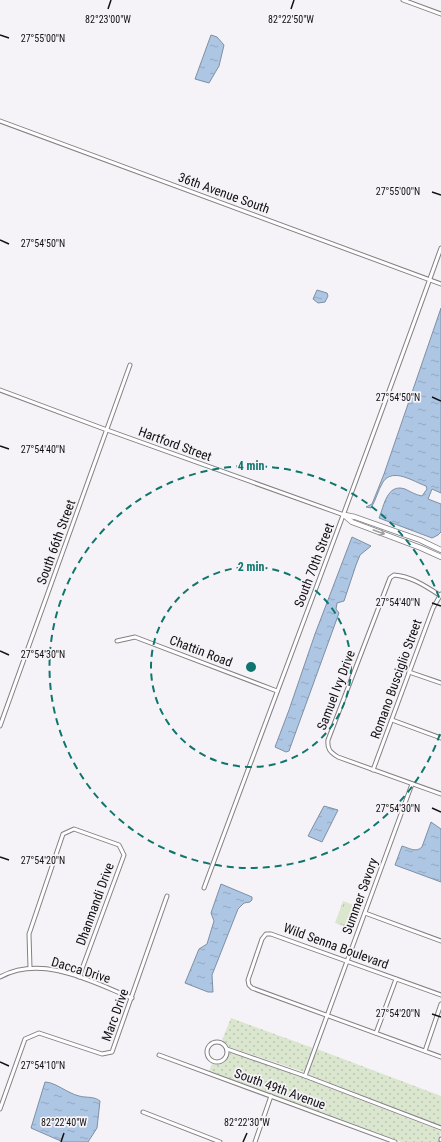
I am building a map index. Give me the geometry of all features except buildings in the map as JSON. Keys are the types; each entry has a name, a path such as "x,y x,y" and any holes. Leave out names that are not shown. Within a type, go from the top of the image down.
{"street":[{"path":"403,0 441,14"},
{"name":"36th Avenue South","path":"0,121 441,284"},
{"name":"South 70th Street","path":"204,888 344,515 441,248"},
{"name":"South 66th Street","path":"0,726 130,364"},
{"name":"Hartford Street","path":"0,390 344,515"},
{"path":"344,515 355,517 420,540 441,550"},
{"path":"344,515 352,522 441,557"},
{"name":"Samuel Ivy Drive","path":"441,595 406,577 394,575 390,578 386,585 328,740 329,750 338,757 441,794"},
{"name":"Romano Busciglio Street","path":"373,770 433,608 441,595"},
{"name":"Chattin Road","path":"116,641 135,637 277,691"},
{"path":"409,672 441,683"},
{"path":"392,720 441,738"},
{"name":"Summer Savory","path":"305,1076 412,784"},
{"name":"Dhanmandi Drive","path":"30,968 29,934 63,834 74,829 119,845 124,855 79,978"},
{"name":"Marc Drive","path":"0,1109 25,1039 39,1033 102,1054 112,1052 168,896"},
{"path":"365,913 441,940"},
{"name":"Wild Senna Boulevard","path":"441,995 271,934 266,934 262,939 248,980 249,985 252,988 441,1057"},
{"name":"Dacca Drive","path":"0,977 12,972 30,968 52,969 132,998"},
{"path":"376,1033 396,979"},
{"path":"425,1051 441,1004"},
{"path":"227,1049 227,1056 219,1062 209,1059 206,1053 208,1046 213,1042 220,1042 226,1046 227,1049 305,1076 441,1128"},
{"name":"South 49th Avenue","path":"159,1055 395,1142"},
{"path":"255,1142 271,1096"},
{"path":"142,1112 220,1142"}],"green space":[{"path":"343,901 359,907 351,929 335,923"},
{"path":"231,1018 313,1048 304,1072 229,1047 222,1040"},
{"path":"317,1049 441,1096 441,1126 307,1074"},
{"path":"230,1052 304,1078 441,1131 439,1142 402,1142 209,1071 212,1064 224,1062 228,1058"}],"water":[{"path":"211,35 217,37 224,45 219,66 209,83 195,79"},
{"path":"317,290 327,293 328,296 325,302 318,303 313,299"},
{"path":"441,308 441,493 432,489 428,499 441,504 441,532 432,538 379,518 387,497 394,489 405,489 422,496 427,489 426,486 404,477 392,476 383,482 371,508 366,507 372,504 384,474"},
{"path":"352,537 371,546 360,555 344,601 337,603 336,609 339,613 289,751 286,752 275,747 315,634"},
{"path":"324,806 338,810 322,842 308,836"},
{"path":"431,822 441,829 441,882 395,865 402,846 415,850 422,847"},
{"path":"221,884 252,897 252,900 244,903 238,909 212,975 213,992 208,992 185,983 199,949 207,944 214,921 211,913"},
{"path":"45,1082 49,1082 75,1095 95,1098 100,1101 97,1128 88,1142 63,1142 31,1128"}]}
